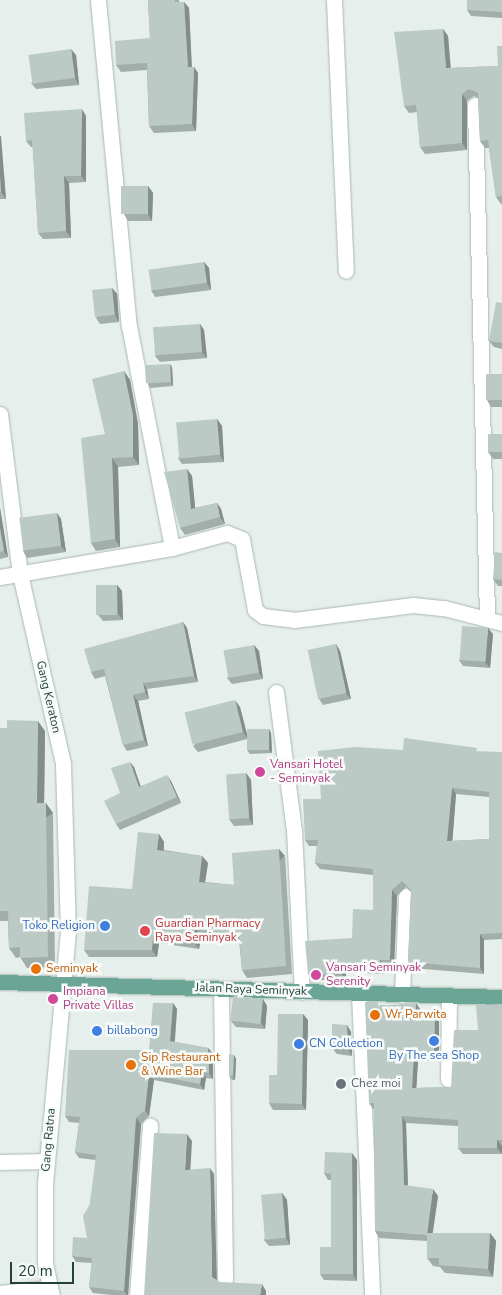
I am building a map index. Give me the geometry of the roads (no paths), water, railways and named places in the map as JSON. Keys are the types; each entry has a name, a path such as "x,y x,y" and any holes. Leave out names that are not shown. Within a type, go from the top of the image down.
{"main road":[{"name":"Jalan Raya Seminyak","path":"0,982 502,997"}],"street":[{"path":"98,0 129,326 172,548"},
{"path":"334,0 346,272"},
{"path":"475,106 487,619"},
{"name":"Gang Keraton","path":"0,414 20,574 63,764 65,984"},
{"path":"0,577 172,548 227,533 236,534 246,554 255,610 272,619 413,605 502,623"},
{"path":"276,692 294,830 302,992"},
{"path":"402,995 406,896"},
{"name":"Gang Ratna","path":"50,1292 47,1161 65,984"},
{"path":"221,989 225,1280"},
{"path":"359,994 372,1295"},
{"path":"448,1079 449,996"},
{"path":"137,1295 150,1125"},
{"path":"0,1162 47,1161"},
{"path":"0,1293 50,1292"}],"place":[{"name":"Vansari Hotel - Seminyak","path":"260,772"},
{"name":"Toko Religion","path":"105,926"},
{"name":"Guardian Pharmacy Raya Seminyak","path":"145,931"},
{"name":"Seminyak","path":"36,969"},
{"name":"Vansari Seminyak Serenity","path":"316,975"},
{"name":"Impiana Private Villas","path":"53,999"},
{"name":"Wr Parwita","path":"375,1015"},
{"name":"billabong","path":"97,1031"},
{"name":"By The sea Shop","path":"434,1041"},
{"name":"CN Collection","path":"299,1044"},
{"name":"Sip Restaurant & Wine Bar","path":"131,1065"},
{"name":"Chez moi","path":"341,1084"}]}
